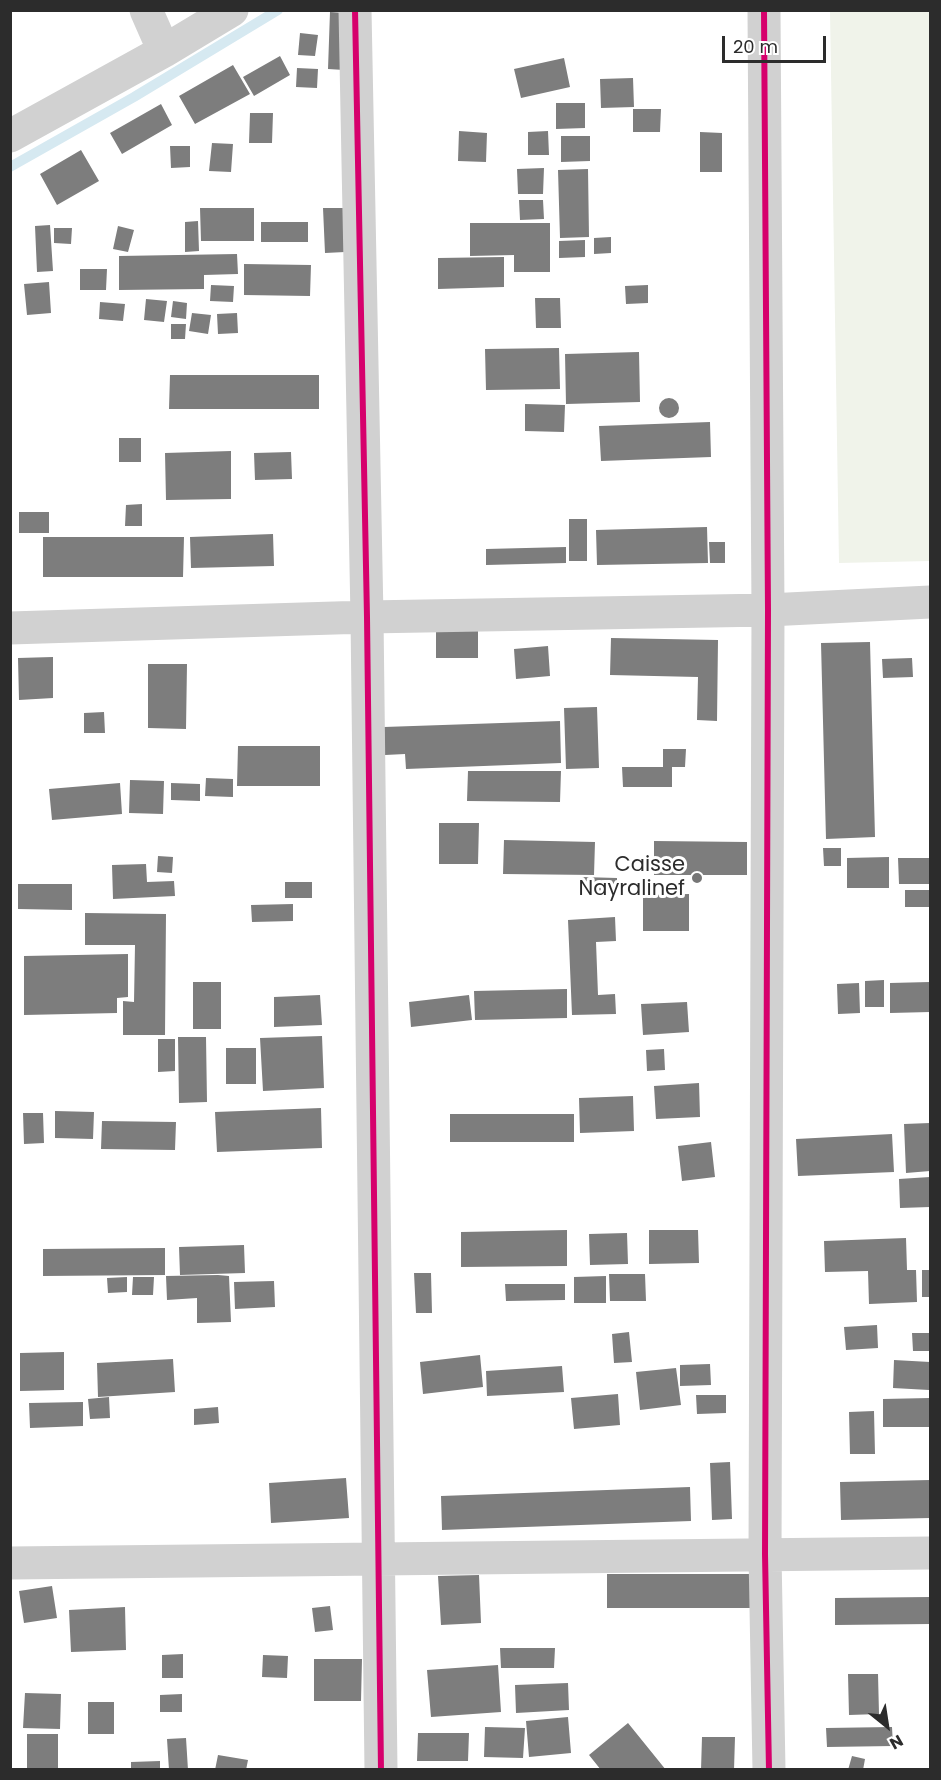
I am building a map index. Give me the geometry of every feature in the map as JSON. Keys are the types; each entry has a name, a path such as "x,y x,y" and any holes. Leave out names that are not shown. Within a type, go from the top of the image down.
{"street":[{"path":"146,10 164,51"},
{"path":"10,136 164,51 232,10"},
{"path":"355,10 368,617 381,1770"},
{"path":"764,10 768,610 765,1554 769,1770"},
{"path":"10,628 368,617 768,610 930,602"},
{"path":"10,1563 930,1552"}],"shaded area":[{"path":"830,11 929,11 930,561 839,563"}],"building":[{"path":"330,12 346,13 344,70 328,69"},
{"path":"300,33 318,35 315,56 298,55"},
{"path":"280,56 290,75 254,96 243,77"},
{"path":"564,58 570,87 521,98 514,69"},
{"path":"233,65 250,94 195,124 179,96"},
{"path":"297,68 318,69 317,88 296,87"},
{"path":"633,78 634,107 601,108 600,79"},
{"path":"556,103 585,103 585,128 556,129"},
{"path":"161,104 172,125 122,154 110,133"},
{"path":"633,109 661,109 660,132 633,132"},
{"path":"250,113 273,113 272,143 249,143"},
{"path":"459,131 487,133 486,162 458,161"},
{"path":"548,131 549,155 528,155 528,132"},
{"path":"700,132 722,133 722,172 700,172"},
{"path":"561,136 590,136 590,161 561,162"},
{"path":"212,143 233,144 231,172 209,171"},
{"path":"170,146 190,146 190,167 171,168"},
{"path":"81,150 99,181 57,205 40,174"},
{"path":"544,168 543,194 518,194 517,169"},
{"path":"588,169 589,237 560,238 558,170"},
{"path":"519,200 543,200 544,219 520,220"},
{"path":"200,208 254,208 254,241 201,241"},
{"path":"323,208 344,208 345,252 325,253"},
{"path":"198,221 199,251 185,252 185,222"},
{"path":"261,222 308,222 308,242 261,242"},
{"path":"470,223 550,223 550,272 514,272 514,255 470,256"},
{"path":"50,225 53,271 37,272 35,226"},
{"path":"118,226 134,230 128,252 113,249"},
{"path":"54,228 72,228 71,244 54,243"},
{"path":"611,237 611,253 594,254 594,238"},
{"path":"585,240 585,257 559,258 559,241"},
{"path":"237,254 238,274 204,275 204,289 119,290 119,256"},
{"path":"504,257 504,287 438,289 438,258"},
{"path":"244,264 311,265 310,296 244,295"},
{"path":"80,269 107,269 106,290 80,290"},
{"path":"49,282 51,313 27,315 24,284"},
{"path":"211,285 234,286 233,302 210,301"},
{"path":"648,285 648,303 626,304 625,286"},
{"path":"535,298 560,298 561,328 536,328"},
{"path":"146,299 167,301 164,322 144,320"},
{"path":"173,301 187,303 186,319 171,317"},
{"path":"100,302 125,304 123,321 99,319"},
{"path":"192,313 211,315 208,334 189,331"},
{"path":"237,313 238,333 218,334 217,314"},
{"path":"171,324 186,324 185,339 171,339"},
{"path":"559,348 560,389 486,390 485,349"},
{"path":"639,352 640,402 566,404 565,354"},
{"path":"170,375 319,375 319,409 169,409"},
{"path":"665,398 673,398 679,404 679,412 673,418 665,418 659,412 659,404"},
{"path":"525,404 565,405 564,432 525,431"},
{"path":"710,422 711,457 601,461 599,426"},
{"path":"119,438 141,438 141,462 119,462"},
{"path":"231,451 231,499 166,500 165,453"},
{"path":"291,452 292,479 255,480 254,453"},
{"path":"142,504 142,526 125,526 126,505"},
{"path":"19,512 49,512 49,533 19,533"},
{"path":"569,519 587,519 587,561 569,561"},
{"path":"707,527 708,563 597,565 596,530"},
{"path":"273,534 274,566 191,568 190,537"},
{"path":"43,537 184,537 183,577 43,577"},
{"path":"709,542 725,542 725,563 710,563"},
{"path":"566,547 566,563 486,565 486,549"},
{"path":"478,629 478,658 436,658 436,630"},
{"path":"611,638 718,640 717,721 697,720 698,677 610,675"},
{"path":"870,642 875,837 826,839 821,643"},
{"path":"548,646 550,676 516,679 514,649"},
{"path":"53,657 53,698 19,700 18,658"},
{"path":"912,658 913,677 883,678 882,659"},
{"path":"148,664 187,664 186,729 148,728"},
{"path":"597,707 599,768 566,769 564,708"},
{"path":"104,712 105,733 84,733 84,713"},
{"path":"560,721 561,763 406,769 405,754 385,755 384,727"},
{"path":"238,746 320,746 320,786 237,786"},
{"path":"663,749 686,749 685,767 672,767 672,787 623,787 622,767 663,767"},
{"path":"468,771 561,771 560,802 467,801"},
{"path":"206,778 233,779 233,797 205,796"},
{"path":"130,780 164,781 163,814 129,813"},
{"path":"120,783 122,814 52,820 49,789"},
{"path":"171,783 200,784 200,801 171,800"},
{"path":"439,823 479,823 478,864 439,864"},
{"path":"504,840 595,842 594,875 503,874"},
{"path":"654,841 747,842 747,875 654,875"},
{"path":"823,848 841,848 841,866 824,866"},
{"path":"158,856 173,857 172,873 157,872"},
{"path":"889,857 889,888 847,888 847,858"},
{"path":"898,858 930,858 930,884 899,884"},
{"path":"146,864 147,882 174,881 175,896 113,899 112,865"},
{"path":"582,877 617,878 617,893 581,892"},
{"path":"285,882 312,882 312,898 285,898"},
{"path":"18,884 72,884 72,910 18,909"},
{"path":"905,890 930,890 930,907 905,907"},
{"path":"689,894 689,931 643,931 643,895"},
{"path":"293,904 293,921 252,922 251,905"},
{"path":"85,913 166,914 165,1035 123,1035 123,1001 134,1002 135,945 85,945"},
{"path":"615,917 616,941 596,942 598,995 615,994 616,1014 572,1015 568,920"},
{"path":"128,954 128,997 117,998 117,1013 24,1015 24,956"},
{"path":"884,980 884,1007 865,1007 865,981"},
{"path":"193,982 221,982 221,1029 193,1029"},
{"path":"930,982 930,1012 890,1013 890,983"},
{"path":"859,983 860,1013 838,1014 837,984"},
{"path":"567,989 567,1018 475,1020 474,991"},
{"path":"320,995 322,1025 274,1027 274,997"},
{"path":"469,995 472,1020 411,1027 409,1002"},
{"path":"687,1002 689,1032 643,1035 641,1004"},
{"path":"322,1036 324,1088 263,1091 260,1038"},
{"path":"178,1037 206,1037 207,1102 179,1103"},
{"path":"158,1039 175,1039 175,1071 158,1072"},
{"path":"226,1048 256,1048 256,1084 226,1084"},
{"path":"664,1049 665,1070 647,1071 646,1050"},
{"path":"699,1083 700,1117 656,1119 654,1086"},
{"path":"633,1096 634,1131 580,1133 579,1098"},
{"path":"321,1108 322,1148 217,1152 215,1112"},
{"path":"55,1111 94,1112 93,1139 55,1138"},
{"path":"23,1113 43,1113 44,1143 24,1144"},
{"path":"450,1114 574,1114 574,1142 450,1142"},
{"path":"102,1121 176,1122 175,1150 101,1149"},
{"path":"930,1123 930,1171 906,1173 904,1124"},
{"path":"892,1134 894,1172 798,1176 796,1139"},
{"path":"711,1142 715,1177 682,1181 678,1146"},
{"path":"930,1177 930,1207 900,1208 899,1179"},
{"path":"567,1230 567,1266 461,1267 461,1232"},
{"path":"649,1230 698,1230 699,1263 649,1264"},
{"path":"627,1233 628,1264 590,1265 589,1234"},
{"path":"906,1238 907,1270 916,1270 917,1302 869,1304 868,1271 825,1272 824,1241"},
{"path":"244,1245 245,1273 180,1275 179,1247"},
{"path":"165,1248 165,1275 43,1276 43,1249"},
{"path":"922,1270 930,1270 930,1297 922,1297"},
{"path":"414,1273 431,1273 432,1313 416,1313"},
{"path":"609,1274 645,1274 646,1301 610,1301"},
{"path":"166,1276 229,1276 231,1322 197,1323 197,1298 167,1300"},
{"path":"606,1276 606,1303 574,1303 574,1277"},
{"path":"127,1277 127,1292 108,1293 107,1278"},
{"path":"133,1277 154,1277 153,1295 132,1295"},
{"path":"274,1281 275,1307 235,1309 234,1282"},
{"path":"505,1284 565,1284 565,1300 506,1301"},
{"path":"877,1325 878,1348 846,1350 844,1327"},
{"path":"629,1332 632,1362 614,1363 612,1334"},
{"path":"912,1333 930,1333 930,1351 913,1351"},
{"path":"64,1352 64,1390 20,1391 20,1353"},
{"path":"480,1355 483,1387 423,1394 420,1362"},
{"path":"173,1359 175,1392 98,1397 97,1363"},
{"path":"894,1360 930,1362 929,1390 893,1388"},
{"path":"710,1364 711,1385 680,1386 680,1365"},
{"path":"562,1366 564,1392 487,1396 486,1371"},
{"path":"676,1368 681,1405 640,1410 636,1372"},
{"path":"618,1394 620,1425 574,1429 571,1398"},
{"path":"696,1395 726,1395 726,1413 697,1414"},
{"path":"109,1397 110,1418 90,1419 88,1399"},
{"path":"930,1398 930,1427 883,1427 883,1399"},
{"path":"83,1402 83,1426 30,1428 29,1403"},
{"path":"218,1407 219,1423 194,1425 194,1409"},
{"path":"874,1411 875,1454 850,1454 849,1412"},
{"path":"730,1462 732,1519 712,1520 710,1463"},
{"path":"346,1478 349,1518 271,1523 269,1483"},
{"path":"930,1480 930,1518 841,1520 840,1482"},
{"path":"690,1487 691,1521 442,1530 441,1496"},
{"path":"607,1574 751,1574 750,1608 607,1608"},
{"path":"479,1575 481,1623 441,1625 438,1576"},
{"path":"52,1586 57,1618 24,1623 19,1591"},
{"path":"930,1597 930,1624 835,1625 835,1598"},
{"path":"330,1606 333,1630 315,1632 312,1608"},
{"path":"125,1607 126,1650 71,1652 69,1610"},
{"path":"500,1648 555,1648 554,1668 501,1668"},
{"path":"183,1654 183,1678 162,1678 162,1655"},
{"path":"263,1655 288,1656 287,1678 262,1677"},
{"path":"314,1659 362,1659 361,1701 314,1701"},
{"path":"498,1665 501,1712 431,1717 427,1670"},
{"path":"848,1674 878,1674 879,1714 849,1715"},
{"path":"568,1683 569,1710 516,1713 515,1685"},
{"path":"25,1693 61,1694 60,1729 23,1728"},
{"path":"182,1694 182,1712 160,1712 160,1695"},
{"path":"88,1702 114,1702 114,1734 88,1734"},
{"path":"568,1717 571,1753 529,1757 526,1721"},
{"path":"628,1723 666,1770 601,1770 589,1755"},
{"path":"485,1727 525,1728 523,1758 484,1757"},
{"path":"892,1727 893,1746 827,1747 826,1728"},
{"path":"418,1733 469,1733 468,1761 417,1761"},
{"path":"27,1734 58,1734 58,1768 27,1769"},
{"path":"702,1737 735,1737 734,1770 701,1770"},
{"path":"186,1738 188,1770 169,1770 167,1739"},
{"path":"218,1755 248,1760 246,1770 215,1770"},
{"path":"852,1756 865,1759 863,1770 848,1770"},
{"path":"160,1761 160,1770 131,1770 131,1762"}],"waterway":[{"path":"10,167 134,97 278,10"}],"cycle path":[{"path":"355,10 367,617 381,1770"},
{"path":"764,10 768,610 765,1554 769,1770"}],"place":[{"name":"Caisse Nayralinef","path":"697,878"}]}
